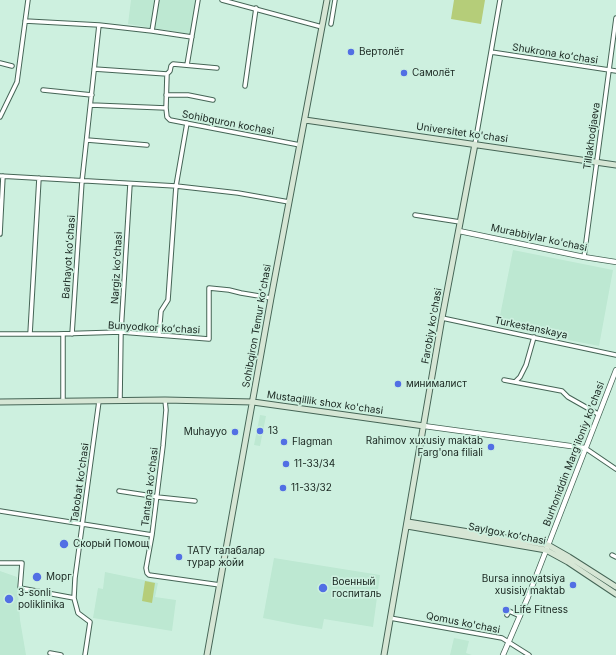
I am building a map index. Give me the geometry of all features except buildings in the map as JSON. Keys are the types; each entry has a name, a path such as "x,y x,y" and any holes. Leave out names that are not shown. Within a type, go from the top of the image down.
{"main road":[{"name":"Sohibqiron Temur koʻchasi","path":"207,655 271,298 327,0"},
{"name":"Universitet ko'chasi","path":"304,120 616,165"},
{"name":"Farobiy ko'chasi","path":"384,655 408,524 442,318 475,144"},
{"name":"Mustaqillik shox ko'chasi","path":"0,402 100,402 165,400 253,402 424,426"},
{"name":"Saylgox koʻchasi","path":"408,524 547,548 569,556 616,587"},
{"name":"Saylgox koʻchasi","path":"547,548 616,594"}],"street":[{"path":"0,117 18,82 28,0"},
{"path":"152,31 157,0"},
{"path":"187,65 198,0"},
{"path":"222,0 322,27"},
{"path":"331,24 335,0"},
{"name":"Farobiy ko'chasi","path":"475,144 500,0"},
{"path":"245,86 256,8"},
{"name":"Tillakhodjaeva","path":"584,257 616,18"},
{"path":"26,21 152,31 192,37"},
{"name":"Barhayot koʻchasi","path":"72,334 82,181 99,26"},
{"name":"Shukrona koʻchasi","path":"491,52 616,71"},
{"path":"0,64 12,66"},
{"path":"91,105 166,108 167,74 173,64 217,68"},
{"path":"94,68 167,74"},
{"path":"43,90 92,95"},
{"path":"166,95 188,95 212,100"},
{"name":"Sohibquron kochasi","path":"166,108 168,119 300,145"},
{"path":"159,335 161,311 168,298 176,186 187,123"},
{"path":"87,140 147,145"},
{"path":"0,234 2,176 176,186 238,193 289,202"},
{"path":"30,334 39,178"},
{"name":"Nargiz koʻchasi","path":"120,401 121,332 130,184"},
{"path":"415,215 460,222"},
{"name":"Murabbiylar ko'chasi","path":"458,231 584,257 616,262"},
{"name":"Bunyodkor koʻchasi","path":"0,334 121,332 209,339 209,288 229,290 271,298"},
{"name":"Turkestanskaya","path":"442,318 616,355"},
{"path":"63,334 63,401"},
{"path":"515,382 520,377 526,365 534,337"},
{"name":"Burhoniddin Marg'iloniy ko'chasi","path":"503,655 547,548 616,370"},
{"path":"504,380 562,391 568,397 598,414"},
{"name":"Tantana koʻchasi","path":"165,400 166,410 157,498 146,568 147,573 150,575 220,585"},
{"name":"Tabobat koʻchasi","path":"85,655 90,622 78,613 74,598 75,578 100,402"},
{"name":"Mustaqillik shox ko'chasi","path":"424,426 585,448 616,470"},
{"path":"119,491 157,498 196,501"},
{"path":"0,511 152,535"},
{"path":"612,555 616,558"},
{"path":"0,563 22,563 20,588 74,598"},
{"path":"507,616 510,609 520,616"},
{"name":"Qomus ko'chasi","path":"390,618 502,638 529,655"},
{"path":"50,653 61,655"}],"shaded area":[{"path":"131,0 196,0 190,34 128,24"},
{"path":"513,250 613,270 599,346 498,326"},
{"name":"13","path":"260,415 266,416 260,446 254,445"},
{"name":"Военный госпиталь","path":"274,558 380,575 373,627 324,619 322,629 263,618"},
{"name":"3-sonli poliklinika","path":"0,571 17,577 20,620 26,655 0,655"},
{"path":"105,572 158,583 155,597 176,600 172,631 93,618 98,588 103,589"},
{"path":"454,638 469,641 466,653 472,655 450,655"}],"green space":[{"path":"454,0 485,0 481,24 451,19"},
{"path":"145,581 155,583 152,603 142,601"}],"place":[{"name":"Вертолёт","path":"351,52"},
{"name":"Самолёт","path":"404,73"},
{"name":"минималист","path":"398,384"},
{"name":"13","path":"260,431"},
{"name":"Muhayyo","path":"235,432"},
{"name":"Flagman","path":"284,442"},
{"name":"Rahimov xuxusiy maktab Farg'ona filiali","path":"491,447"},
{"name":"11-33/34","path":"286,464"},
{"name":"11-33/32","path":"283,488"},
{"name":"Скорый Помощ","path":"64,544"},
{"name":"ТАТУ талабалар турар жойи","path":"179,557"},
{"name":"Морг","path":"37,577"},
{"name":"Bursa innovatsiya xusisiy maktab","path":"573,585"},
{"name":"Военный госпиталь","path":"323,588"},
{"name":"3-sonli poliklinika","path":"9,599"},
{"name":"Life Fitness","path":"506,610"}]}
